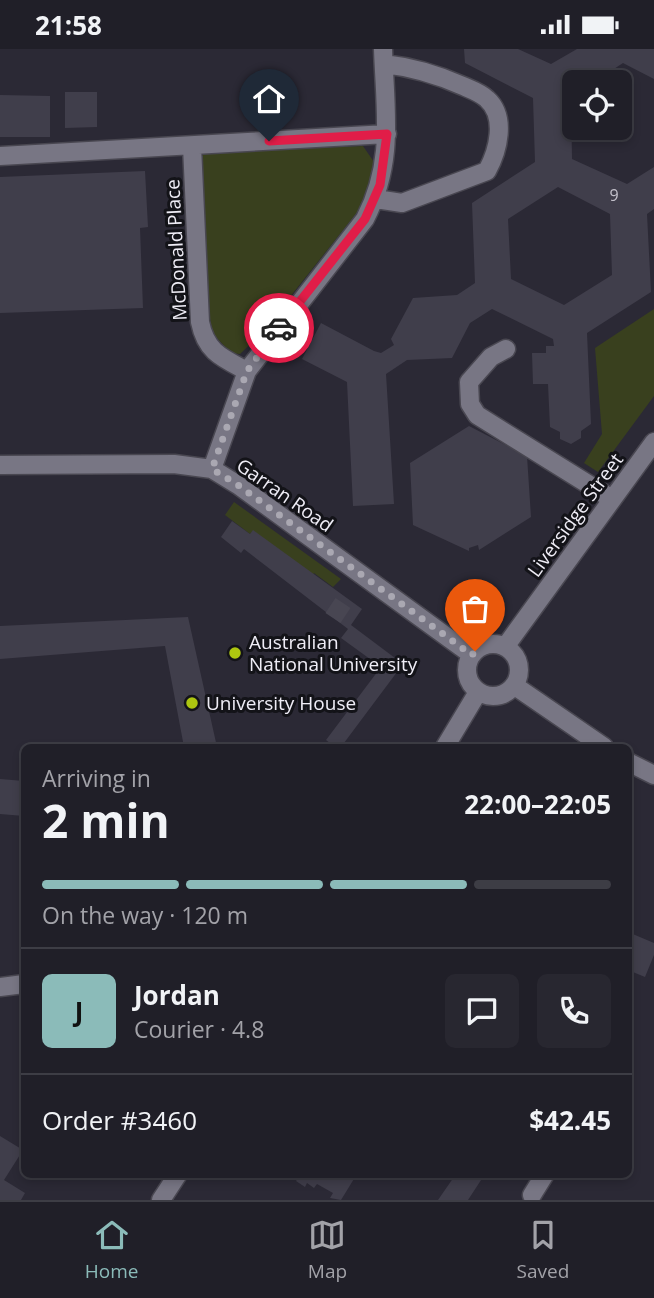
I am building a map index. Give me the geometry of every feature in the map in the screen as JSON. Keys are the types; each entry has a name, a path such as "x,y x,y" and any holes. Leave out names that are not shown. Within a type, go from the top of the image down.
{"street":[{"path":"212,469 247,371 365,219 376,199 384,171 387,134 384,56 433,73 487,99 496,114 499,136 496,154 487,171 402,203 376,199"},
{"path":"0,156 387,134"},
{"name":"McDonald Place","path":"192,146 200,322 203,337 210,348 223,359 247,371"},
{"path":"506,349 491,357 469,382 470,404 477,415 612,499"},
{"name":"Liversidge Street","path":"505,646 654,442"},
{"name":"Garran Road","path":"0,465 174,464 212,469 238,485 472,655"},
{"path":"487,645 505,646 519,661 520,671 515,686 500,696 486,696 478,692 467,677 468,663 472,655 487,645"},
{"path":"515,686 600,744"},
{"path":"447,744 478,692"},
{"path":"632,764 654,775"},
{"path":"0,987 21,984"},
{"path":"161,1200 175,1178"},
{"path":"532,1195 543,1178"}],"green space":[{"path":"363,146 374,162 374,171 371,186 359,210 259,336 240,354 231,353 213,334 210,319 200,153"},
{"path":"654,309 654,396 598,472 584,463 602,434 595,348"},
{"path":"234,502 341,579 333,587 253,531 250,534 225,515"}],"building":[{"path":"464,49 518,49 551,64 577,49 654,49 654,79 623,63 612,70 562,70 562,140 572,140 572,159 627,184 654,167 654,209 647,214 651,292 587,333 591,424 581,431 581,438 571,444 560,439 560,432 550,427 548,384 533,384 532,353 546,353 546,346 554,346 553,339 492,309 470,323 452,358 407,360 386,374 394,504 353,506 347,382 302,359 321,323 381,353 394,345 391,339 413,298 457,295 475,283 472,203 535,162 533,98 465,63","holes":["558,187 610,214 612,275 564,305 511,279 508,219"]},
{"path":"65,92 97,92 97,127 65,128"},
{"path":"0,95 50,96 50,137 0,137"},
{"path":"145,171 148,227 140,228 143,308 0,313 0,177"},
{"path":"469,426 527,456 531,517 479,550 478,545 469,548 469,551 413,525 410,463"},
{"path":"232,521 250,534 253,530 362,609 351,625 403,664 343,744 331,744 326,740 381,667 341,638 348,629 244,549 241,553 221,537"},
{"name":"University House","path":"188,617 216,744 183,744 165,646 0,659 0,626"},
{"path":"0,779 21,781 21,816 0,814"},
{"path":"632,934 654,943 654,955 645,977 632,972"},
{"path":"0,1136 21,1149 4,1180 25,1193 21,1200 0,1200"},
{"path":"298,1178 355,1178 341,1200 330,1198 333,1193 317,1184 314,1188 307,1183 305,1187 296,1181"},
{"path":"453,1178 482,1178 468,1200 438,1200"}],"tunnel":[{"path":"333,618 347,597"}],"way so far":[{"path":"279,328 247,371 212,469 238,485 472,655 475,651"}],"place":[{"name":"Australian National University","path":"235,653"},
{"name":"University House","path":"192,703"}],"route":[{"path":"269,141 387,134 384,171 376,199 365,219 279,328"}]}
